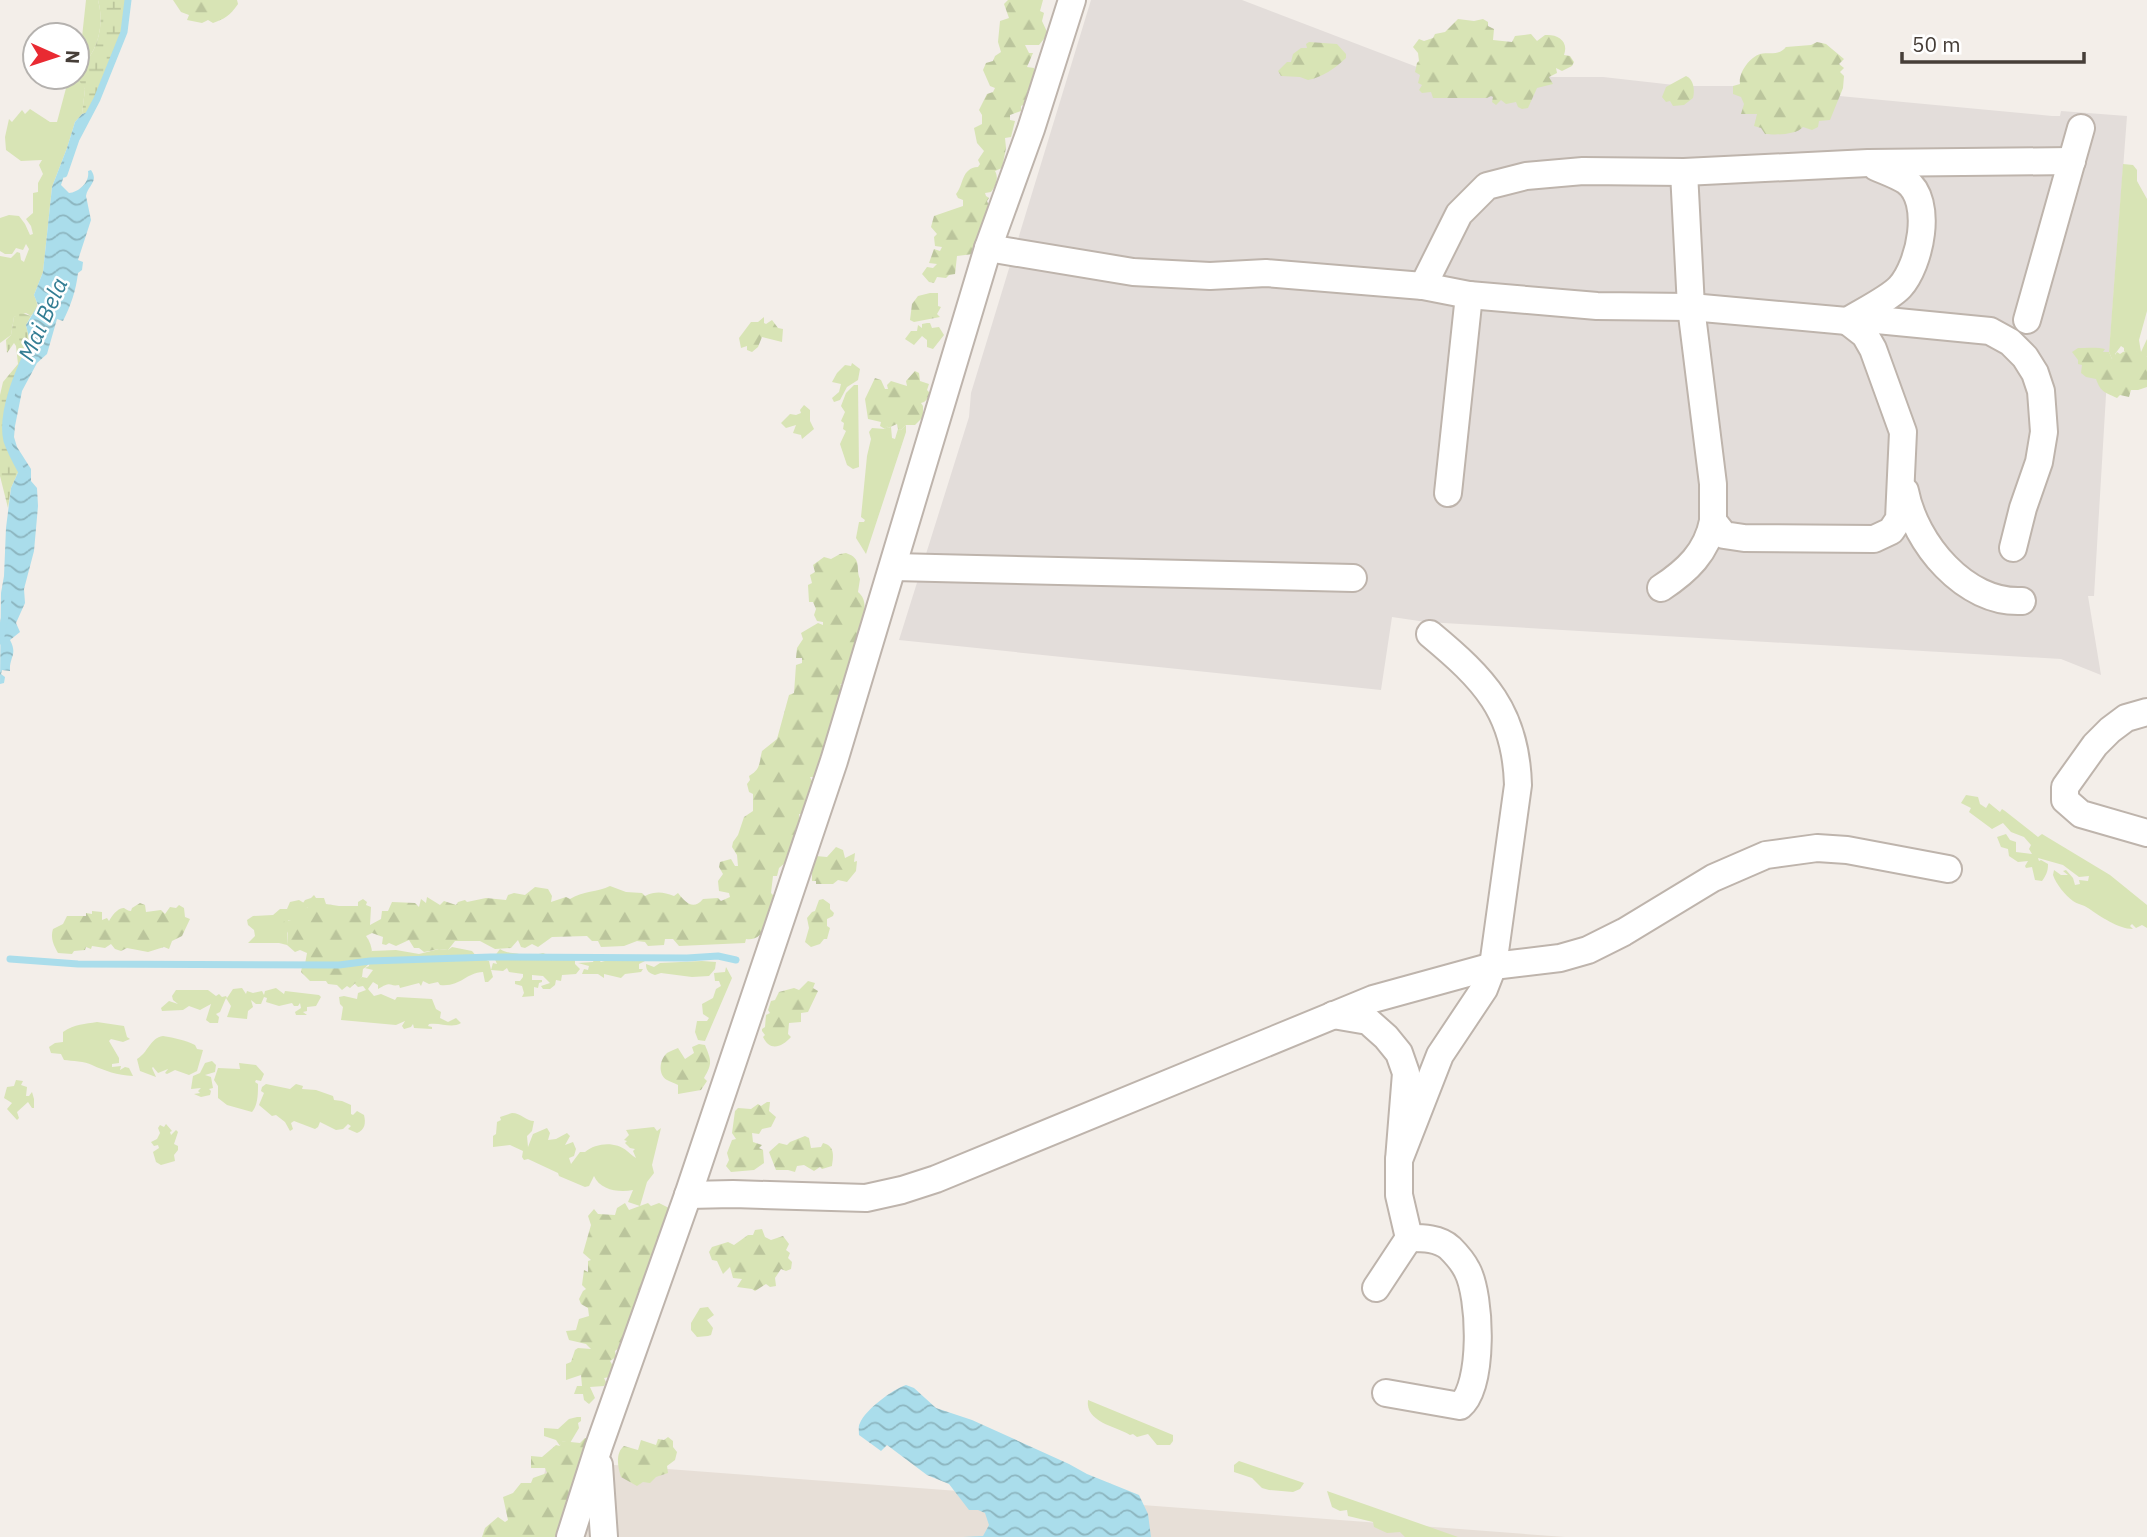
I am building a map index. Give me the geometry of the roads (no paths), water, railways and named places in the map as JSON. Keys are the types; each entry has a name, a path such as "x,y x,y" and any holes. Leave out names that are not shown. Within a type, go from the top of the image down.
{"street":[{"path":"570,1537 834,761 988,248 1031,129 1072,0"},
{"path":"2029,363 2025,341 2027,320 2081,128"},
{"path":"1423,286 1459,214 1487,186 1526,176 1583,171 1684,172 1868,163 2072,161"},
{"path":"1868,163 1908,182 1921,205 1922,229 1916,258 1877,320 1873,349"},
{"path":"1661,588 1692,564 1702,551 1713,520 1713,484 1691,307 1684,172"},
{"path":"988,248 1133,272 1210,276 1266,274 1423,286 1469,295 1597,306 1691,307 1990,331 2005,330 2027,320"},
{"path":"1847,321 1900,287"},
{"path":"1448,493 1469,295"},
{"path":"1713,520 1724,535 1744,538 1874,539 1891,531 1899,519 1903,432 1873,349 1865,335 1847,321"},
{"path":"1990,331 2010,342 2029,363 2041,391 2044,432 2039,462 2013,548"},
{"path":"1901,472 1908,507 1920,533 1932,552 1951,573 1986,595 2022,601"},
{"path":"894,567 1353,578"},
{"path":"1399,1160 1440,1055 1484,989 1493,966 1518,785 1507,720 1481,680 1430,634"},
{"path":"2147,712 2126,718 2110,730 2095,745 2065,787 2066,800 2081,814 2147,833"},
{"path":"688,1195 866,1198 902,1190 936,1179 1373,999 1493,966 1560,958 1588,950 1625,932 1713,878 1766,855 1817,848 1847,850 1948,869"},
{"path":"1331,1015 1368,1021 1387,1037 1399,1053 1406,1073 1399,1195 1409,1238 1376,1288"},
{"path":"1386,1393 1460,1406 1471,1392 1478,1314 1467,1270 1448,1246 1427,1238 1409,1238"},
{"path":"599,1446 604,1537"}],"water":[{"path":"91,111 76,139 61,185 69,193 73,192 86,183 88,171 91,170 93,174 94,178 86,196 91,220 78,260 83,262 82,270 78,273 73,297 63,321 57,319 47,354 37,363 22,391 15,426 17,447 31,469 31,481 37,488 38,506 34,551 24,589 25,603 16,623 20,632 10,640 13,653 10,671 2,670 1,674 5,677 4,683 0,684 1,593 6,528 11,488 20,468 6,439 5,419 16,379 31,346 26,325 38,305 34,295 43,272 52,187 75,122 82,114"},
{"path":"906,1385 914,1388 936,1408 972,1420 1087,1474 1139,1495 1148,1514 1151,1537 963,1537 983,1536 989,1525 985,1513 969,1510 949,1484 927,1475 887,1445 881,1451 859,1435 859,1424 867,1412 887,1395"}],"waterway":[{"name":"Mai Bela","path":"64,174 76,139 97,99 124,32 128,0"},
{"name":"Mai Bela","path":"24,476 7,441 6,417 12,391 32,343"},
{"name":"Mai Bela","path":"0,641 10,590"},
{"path":"10,959 78,964 339,965 370,961 491,957 718,956 736,960"}]}
